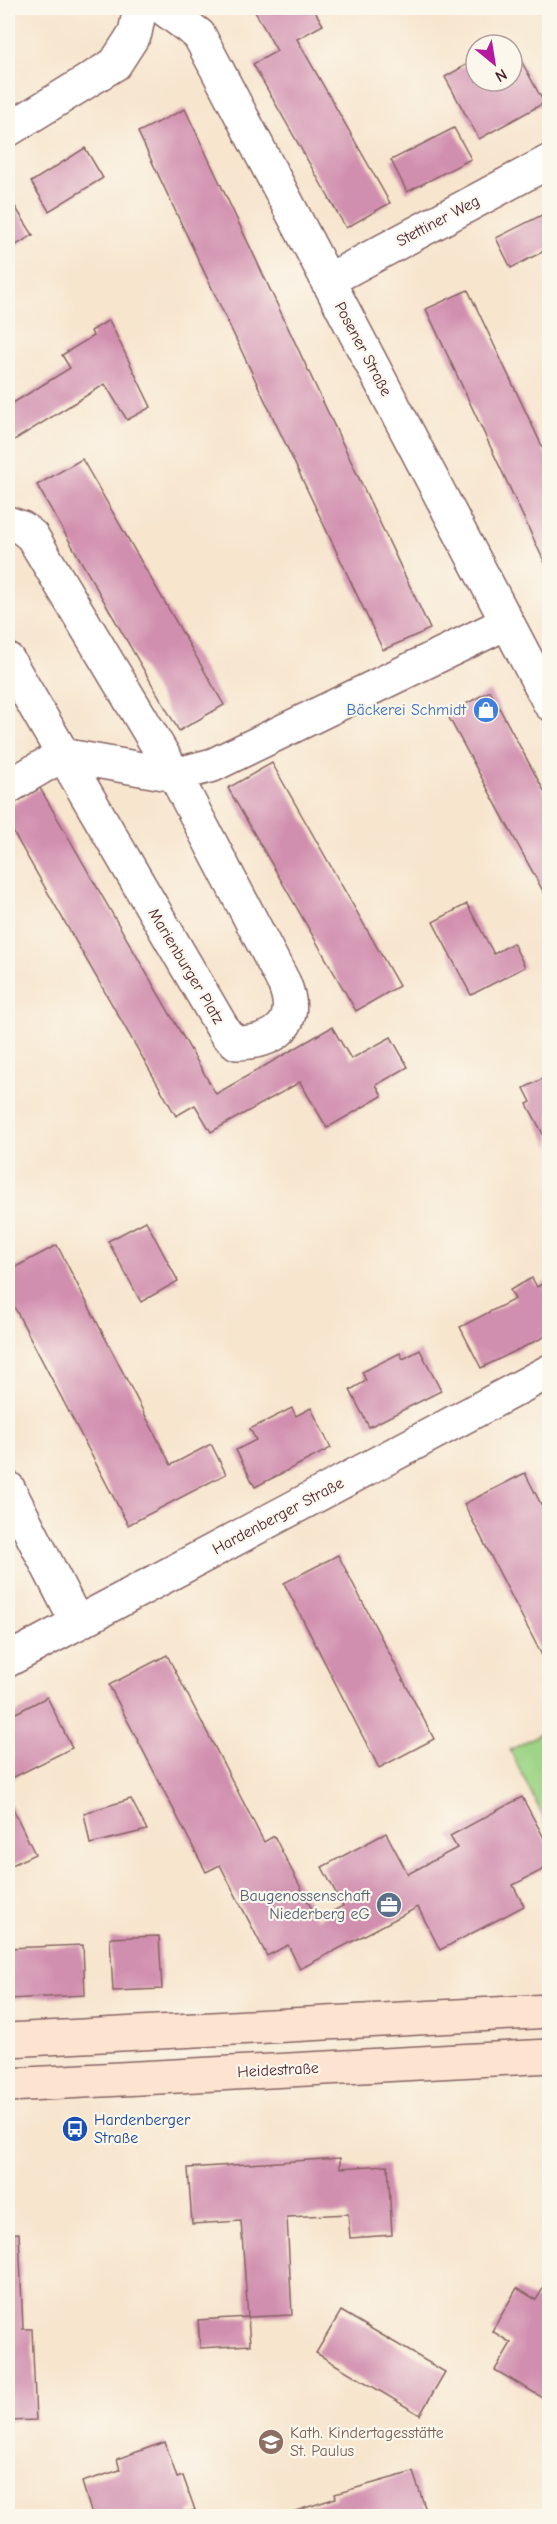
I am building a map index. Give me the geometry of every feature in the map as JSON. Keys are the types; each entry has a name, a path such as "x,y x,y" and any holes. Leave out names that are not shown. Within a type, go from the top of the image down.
{"main road":[{"path":"8,2040 549,2011"},
{"name":"Heidestraße","path":"8,2085 549,2056"}],"street":[{"path":"8,130 115,64 135,33 140,8"},
{"name":"Posener Straße","path":"163,8 199,34 549,704"},
{"name":"Stettiner Weg","path":"327,281 549,161"},
{"name":"Marienburger Platz","path":"8,524 22,528 32,536 175,775 290,997 291,1014 283,1027 270,1038 255,1043 237,1043 226,1034 8,660"},
{"path":"8,787 62,755 175,775 213,765 506,623"},
{"name":"Hardenberger Straße","path":"8,1660 549,1371"},
{"path":"8,1488 77,1623"}],"green space":[{"path":"549,1729 549,1829 510,1750"}],"building":[{"path":"253,8 313,8 323,25 297,39 390,203 346,228 253,64 277,51"},
{"path":"464,66 464,93 524,93 524,66 544,103 479,139 445,77"},
{"path":"185,109 430,629 383,650 138,132"},
{"path":"454,128 471,159 407,192 391,160"},
{"path":"85,148 103,178 49,211 31,182"},
{"path":"14,205 33,235 8,250 8,209"},
{"path":"550,211 550,248 511,268 496,238"},
{"path":"468,290 550,463 550,574 426,309"},
{"path":"109,320 151,407 127,420 105,384 8,444 8,406 70,368 62,355 93,336 91,331"},
{"path":"82,459 224,705 179,731 37,485"},
{"path":"490,691 550,802 550,904 447,714"},
{"path":"272,763 399,986 356,1011 228,788"},
{"path":"40,788 216,1094 332,1027 351,1059 391,1037 408,1067 376,1085 382,1096 327,1128 300,1082 211,1132 195,1105 176,1116 8,823 8,807"},
{"path":"467,904 494,954 513,943 525,967 471,995 433,922"},
{"path":"550,1075 550,1147 527,1104 531,1102 524,1088"},
{"path":"146,1221 178,1281 141,1302 108,1241"},
{"path":"57,1245 171,1465 211,1444 226,1474 128,1525 8,1295 8,1271"},
{"path":"532,1278 537,1287 550,1280 550,1334 481,1368 460,1327 515,1299 510,1290"},
{"path":"420,1350 441,1391 369,1427 350,1390 366,1381 362,1372 400,1353 403,1359"},
{"path":"292,1408 296,1416 311,1408 331,1448 255,1487 236,1450 256,1440 250,1429"},
{"path":"525,1473 550,1522 550,1671 464,1504"},
{"path":"338,1555 434,1739 379,1768 284,1583"},
{"path":"167,1655 264,1842 274,1836 317,1919 343,1906 322,1867 386,1833 408,1874 457,1848 450,1836 522,1797 550,1849 550,1866 513,1885 524,1906 440,1950 418,1907 300,1969 288,1945 267,1956 220,1865 206,1872 109,1685"},
{"path":"47,1697 72,1748 8,1780 8,1717"},
{"path":"8,1799 35,1854 8,1867"},
{"path":"131,1799 147,1830 90,1844 84,1813"},
{"path":"159,1936 162,1989 113,1991 110,1938"},
{"path":"83,1945 85,1995 8,1999 8,1948"},
{"path":"340,2158 340,2168 388,2165 392,2235 350,2238 348,2214 287,2217 292,2315 248,2317 241,2221 192,2224 188,2168"},
{"path":"19,2233 23,2329 32,2329 36,2420 8,2421 8,2234"},
{"path":"550,2277 550,2402 495,2370 511,2343 492,2331 517,2288 536,2300"},
{"path":"341,2311 445,2372 420,2415 316,2353"},
{"path":"248,2317 250,2345 200,2348 198,2320"},
{"path":"165,2442 177,2478 183,2476 195,2510 189,2512 190,2516 92,2515 82,2482 120,2470 117,2459"},
{"path":"413,2472 428,2516 280,2516 336,2498 335,2494"}],"place":[{"name":"Bäckerei Schmidt","path":"486,710"},
{"name":"Baugenossenschaft Niederberg eG","path":"389,1905"},
{"name":"Hardenberger Straße","path":"75,2129"},
{"name":"Kath. Kindertagesstätte St. Paulus","path":"271,2442"}]}
